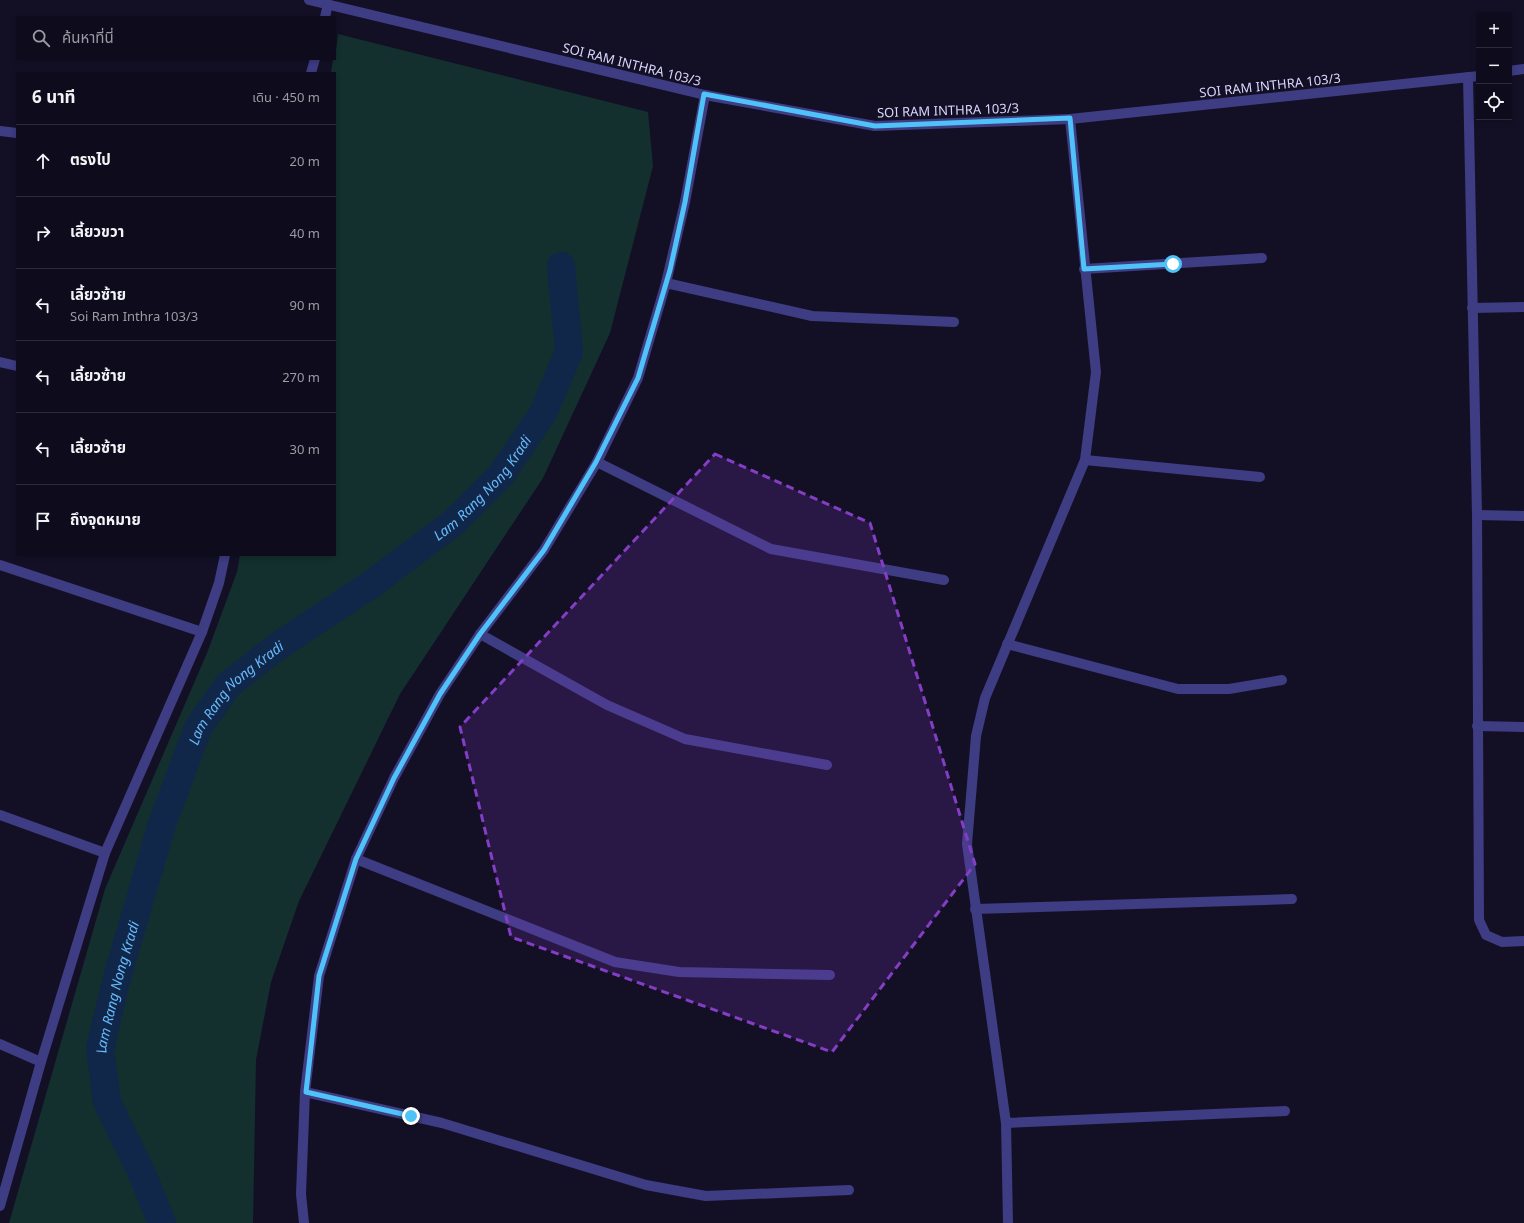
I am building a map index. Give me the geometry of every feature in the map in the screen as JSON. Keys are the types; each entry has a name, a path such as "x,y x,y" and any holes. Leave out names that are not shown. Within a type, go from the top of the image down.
{"street":[{"name":"SOI RAM INTHRA 103/3","path":"309,0 704,94 875,126 1070,118 1476,76"},
{"path":"325,16 328,4"},
{"path":"311,72 315,60"},
{"path":"1512,71 1524,69"},
{"path":"1468,77 1477,516 1479,920 1486,935 1502,942 1524,942"},
{"path":"304,1223 301,1194 306,1092 319,976 356,859 394,778 440,694 480,634 544,550 596,462 638,378 666,283 685,202 704,94"},
{"path":"1008,1223 1006,1123 967,844 976,736 985,698 1085,460 1096,372 1084,269 1070,118"},
{"path":"0,131 16,133"},
{"path":"1084,269 1262,258"},
{"path":"666,283 812,316 954,322"},
{"path":"1472,308 1524,307"},
{"path":"0,362 16,366"},
{"path":"1085,460 1260,477"},
{"path":"596,462 771,549 944,580"},
{"path":"1477,516 1524,516"},
{"path":"0,1206 41,1062 105,853 202,632 219,583 225,556"},
{"path":"0,565 202,632"},
{"path":"480,634 607,705 685,739 827,765"},
{"path":"1007,644 1178,689 1229,689 1282,680"},
{"path":"1477,726 1524,727"},
{"path":"0,815 105,853"},
{"path":"356,859 614,962 679,972 830,975"},
{"path":"975,909 1292,899"},
{"path":"0,1044 41,1062"},
{"path":"306,1092 442,1123 646,1186 706,1196 849,1190"},
{"path":"1006,1123 1285,1111"}],"highlighted area":[{"path":"715,454 870,523 975,864 832,1052 511,937 460,727"}],"green space":[{"path":"338,34 648,112 653,166 610,333 543,478 400,694 299,901 271,982 256,1060 253,1223 9,1223 105,889 207,653 237,572 240,556 336,556 336,72 331,72 333,60 336,60"}],"waterway":[{"name":"Lam Rang Nong Kradi","path":"162,1223 143,1176 107,1102 100,1048 118,974 162,824 198,728 228,685 278,646 373,583 454,522 501,475 543,413 569,352 561,266"}],"route":[{"path":"411,1116 306,1092 319,976 356,859 394,778 440,694 480,634 544,550 596,462 638,378 670,270 685,202 704,94 875,126 1070,118 1084,269 1173,264"}]}
